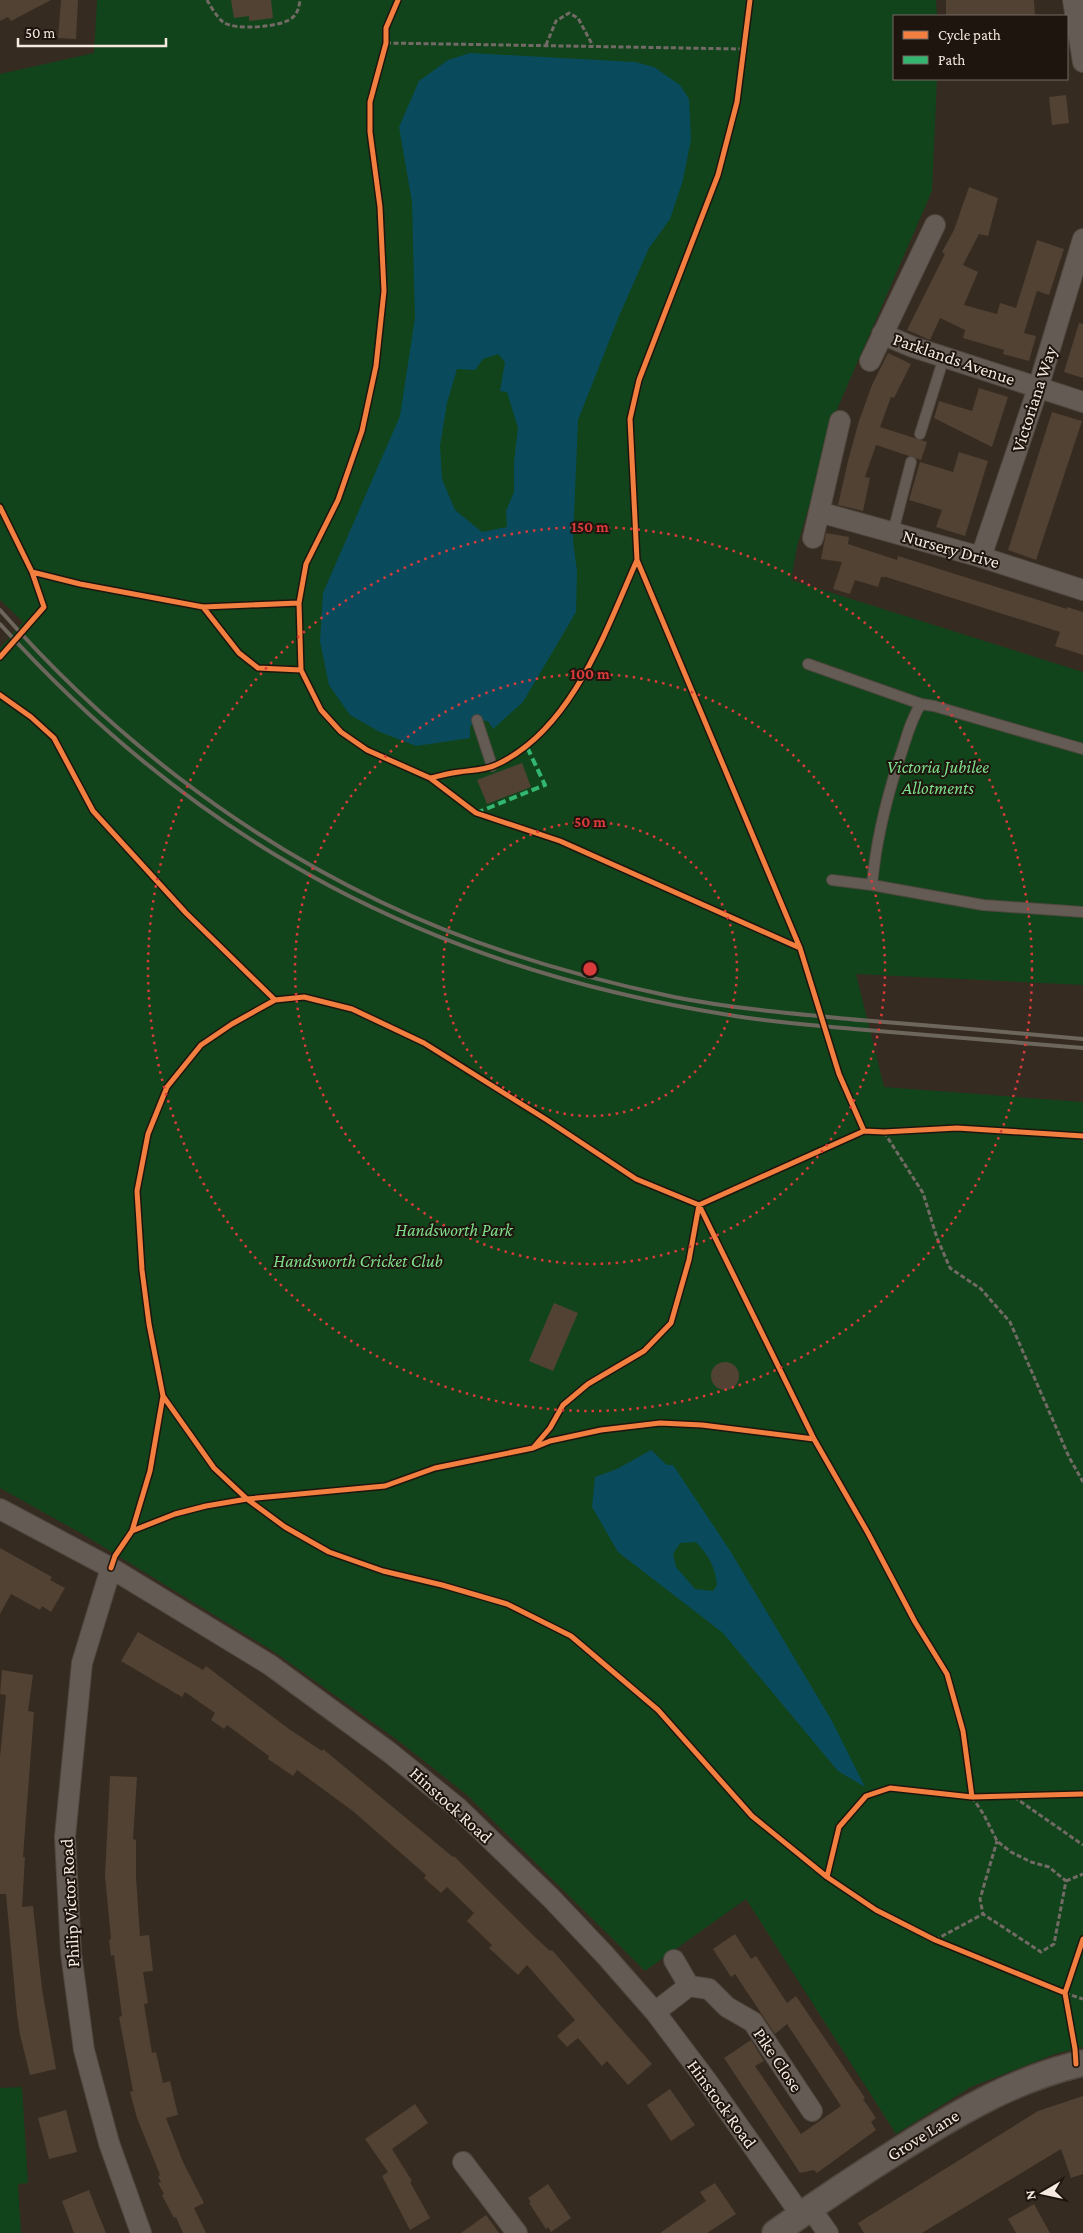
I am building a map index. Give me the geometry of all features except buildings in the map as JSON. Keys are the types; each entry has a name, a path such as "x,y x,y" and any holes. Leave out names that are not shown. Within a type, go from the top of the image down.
{"street":[{"path":"1073,0 1083,62"},
{"name":"Parklands Avenue","path":"870,361 936,225"},
{"name":"Victoriana Way","path":"981,557 1038,388 1083,239"},
{"name":"Parklands Avenue","path":"882,334 944,357 1083,402"},
{"path":"813,538 840,421"},
{"name":"Nursery Drive","path":"818,512 981,557 1083,590"},
{"name":"Hinstock Road","path":"0,1509 111,1568 270,1666 389,1752 457,1807 551,1898 605,1954 655,2012 806,2212 828,2233"},
{"name":"Philip Victor Road","path":"111,1568 82,1663 65,1837 71,1953 84,2050 109,2143 141,2233"},
{"path":"655,2012 689,1986 674,1960"},
{"name":"Pike Close","path":"689,1986 710,1990 727,2007 753,2022 812,2111"},
{"name":"Grove Lane","path":"775,2233 853,2179 964,2110 1024,2081 1083,2062"},
{"path":"463,2162 516,2233"}],"lane":[{"path":"920,434 944,357"},
{"path":"893,532 911,462"},
{"path":"808,664 921,704 934,706 1083,749"},
{"path":"872,885 874,863 888,794 914,716 921,704"},
{"path":"477,720 492,766"},
{"path":"832,880 872,885 983,905 1083,912"}],"path":[{"path":"207,0 222,22 233,27 248,28 292,19 299,10 300,0"},
{"path":"546,45 556,21 569,13 578,18 593,46"},
{"path":"383,51 386,35"},
{"path":"742,58 744,41"},
{"path":"386,43 743,49"},
{"path":"878,1132 893,1132"},
{"path":"884,1132 922,1193 937,1238 950,1268 981,1289 1010,1322 1069,1457 1083,1482"},
{"path":"970,1787 972,1797 984,1815 997,1842 1024,1859 1049,1866 1066,1881"},
{"path":"962,1796 980,1797"},
{"path":"1005,1797 1024,1797"},
{"path":"1014,1797 1083,1845"},
{"path":"997,1842 980,1899 983,1914 1041,1952 1054,1944 1066,1881"},
{"path":"1066,1881 1083,1874"},
{"path":"934,1940 983,1914"},
{"path":"926,1935 943,1943"},
{"path":"1066,2002 1065,1993 1068,1984"},
{"path":"1056,1990 1083,1999"}],"green space":[{"name":"Handsworth Park","path":"97,0 936,0 937,15 893,15 893,80 937,80 932,191 838,407 797,547 791,580 1083,672 1083,985 856,974 884,1087 1083,1102 1083,2047 1055,2054 971,2087 896,2134 746,1899 645,1971 467,1795 400,1742 276,1653 84,1535 0,1488 0,648 23,622 0,600 0,74 94,53"},
{"path":"22,2087 28,2183 18,2184 21,2233 0,2233 0,2088"}],"water":[{"path":"470,53 635,62 654,67 680,85 689,99 691,139 683,180 670,219 649,248 619,316 578,420 573,541 577,571 576,612 523,702 493,729 488,721 477,720 470,726 470,738 416,746 380,732 350,715 329,685 320,641 323,593 400,416 415,318 412,202 399,127 419,81 448,60","holes":["498,354 505,362 500,391 507,392 518,428 514,462 514,492 506,511 507,527 482,532 455,510 442,479 440,446 447,403 457,369 475,370 483,359"]},
{"path":"651,1450 667,1465 673,1465 729,1549 832,1721 865,1787 838,1771 723,1633 618,1552 592,1507 595,1477 617,1469","holes":["696,1542 708,1557 715,1572 717,1585 713,1591 695,1589 676,1567 673,1554 680,1543"]}],"railway":[{"path":"0,610 84,697 176,776 275,844 327,875 416,918 524,958 636,989 674,997 743,1008 813,1016 1083,1039"},
{"path":"0,624 77,703 157,773 241,833 329,886 421,929 518,965 621,994 729,1015 807,1025 1083,1048"}],"marked path":[{"path":"476,813 545,785 527,747"}],"cycle path":[{"path":"398,0 386,28 386,43 370,102 370,132 380,207 384,291 376,366 362,431 338,500 306,564 299,603 301,670 321,710 341,732 367,750 430,778 476,813 560,841 800,948"},
{"path":"750,0 737,102 718,175 639,380 630,419 637,560 800,948 839,1074 864,1131"},
{"path":"0,507 32,572 44,607 0,657"},
{"path":"430,778 485,768 500,763 526,747 548,726 584,674 613,616 637,560"},
{"path":"32,572 80,584 203,607 299,603"},
{"path":"203,607 239,653 258,668 301,670"},
{"path":"0,695 31,717 54,738 93,811 186,913 275,1000"},
{"path":"111,1568 115,1556 132,1531 150,1471 163,1396 149,1324 142,1270 137,1191 148,1134 167,1087 201,1045 232,1024 275,1000 304,997 352,1009 424,1043 547,1120 636,1179 699,1205 864,1131 884,1132 957,1128 1083,1136"},
{"path":"533,1448 550,1428 563,1405 588,1384 644,1351 671,1323 689,1260 699,1205 814,1439 868,1533 915,1622 947,1674 963,1731 972,1797"},
{"path":"163,1396 214,1468 247,1499 285,1527 329,1552 383,1571 442,1585 507,1604 571,1636 658,1710 752,1816 827,1877 876,1910 935,1940 1065,1993"},
{"path":"132,1531 175,1514 206,1506 247,1499 385,1486 435,1468 533,1448 550,1441 601,1430 660,1423 702,1425 814,1439"},
{"path":"827,1877 839,1827 866,1796 890,1788 972,1797 1083,1794"},
{"path":"1076,2064 1065,1993 1083,1939"}],"park label":[{"name":"Victoria Jubilee Allotments","path":"938,778"},
{"name":"Handsworth Cricket Club","path":"358,1261"}]}
